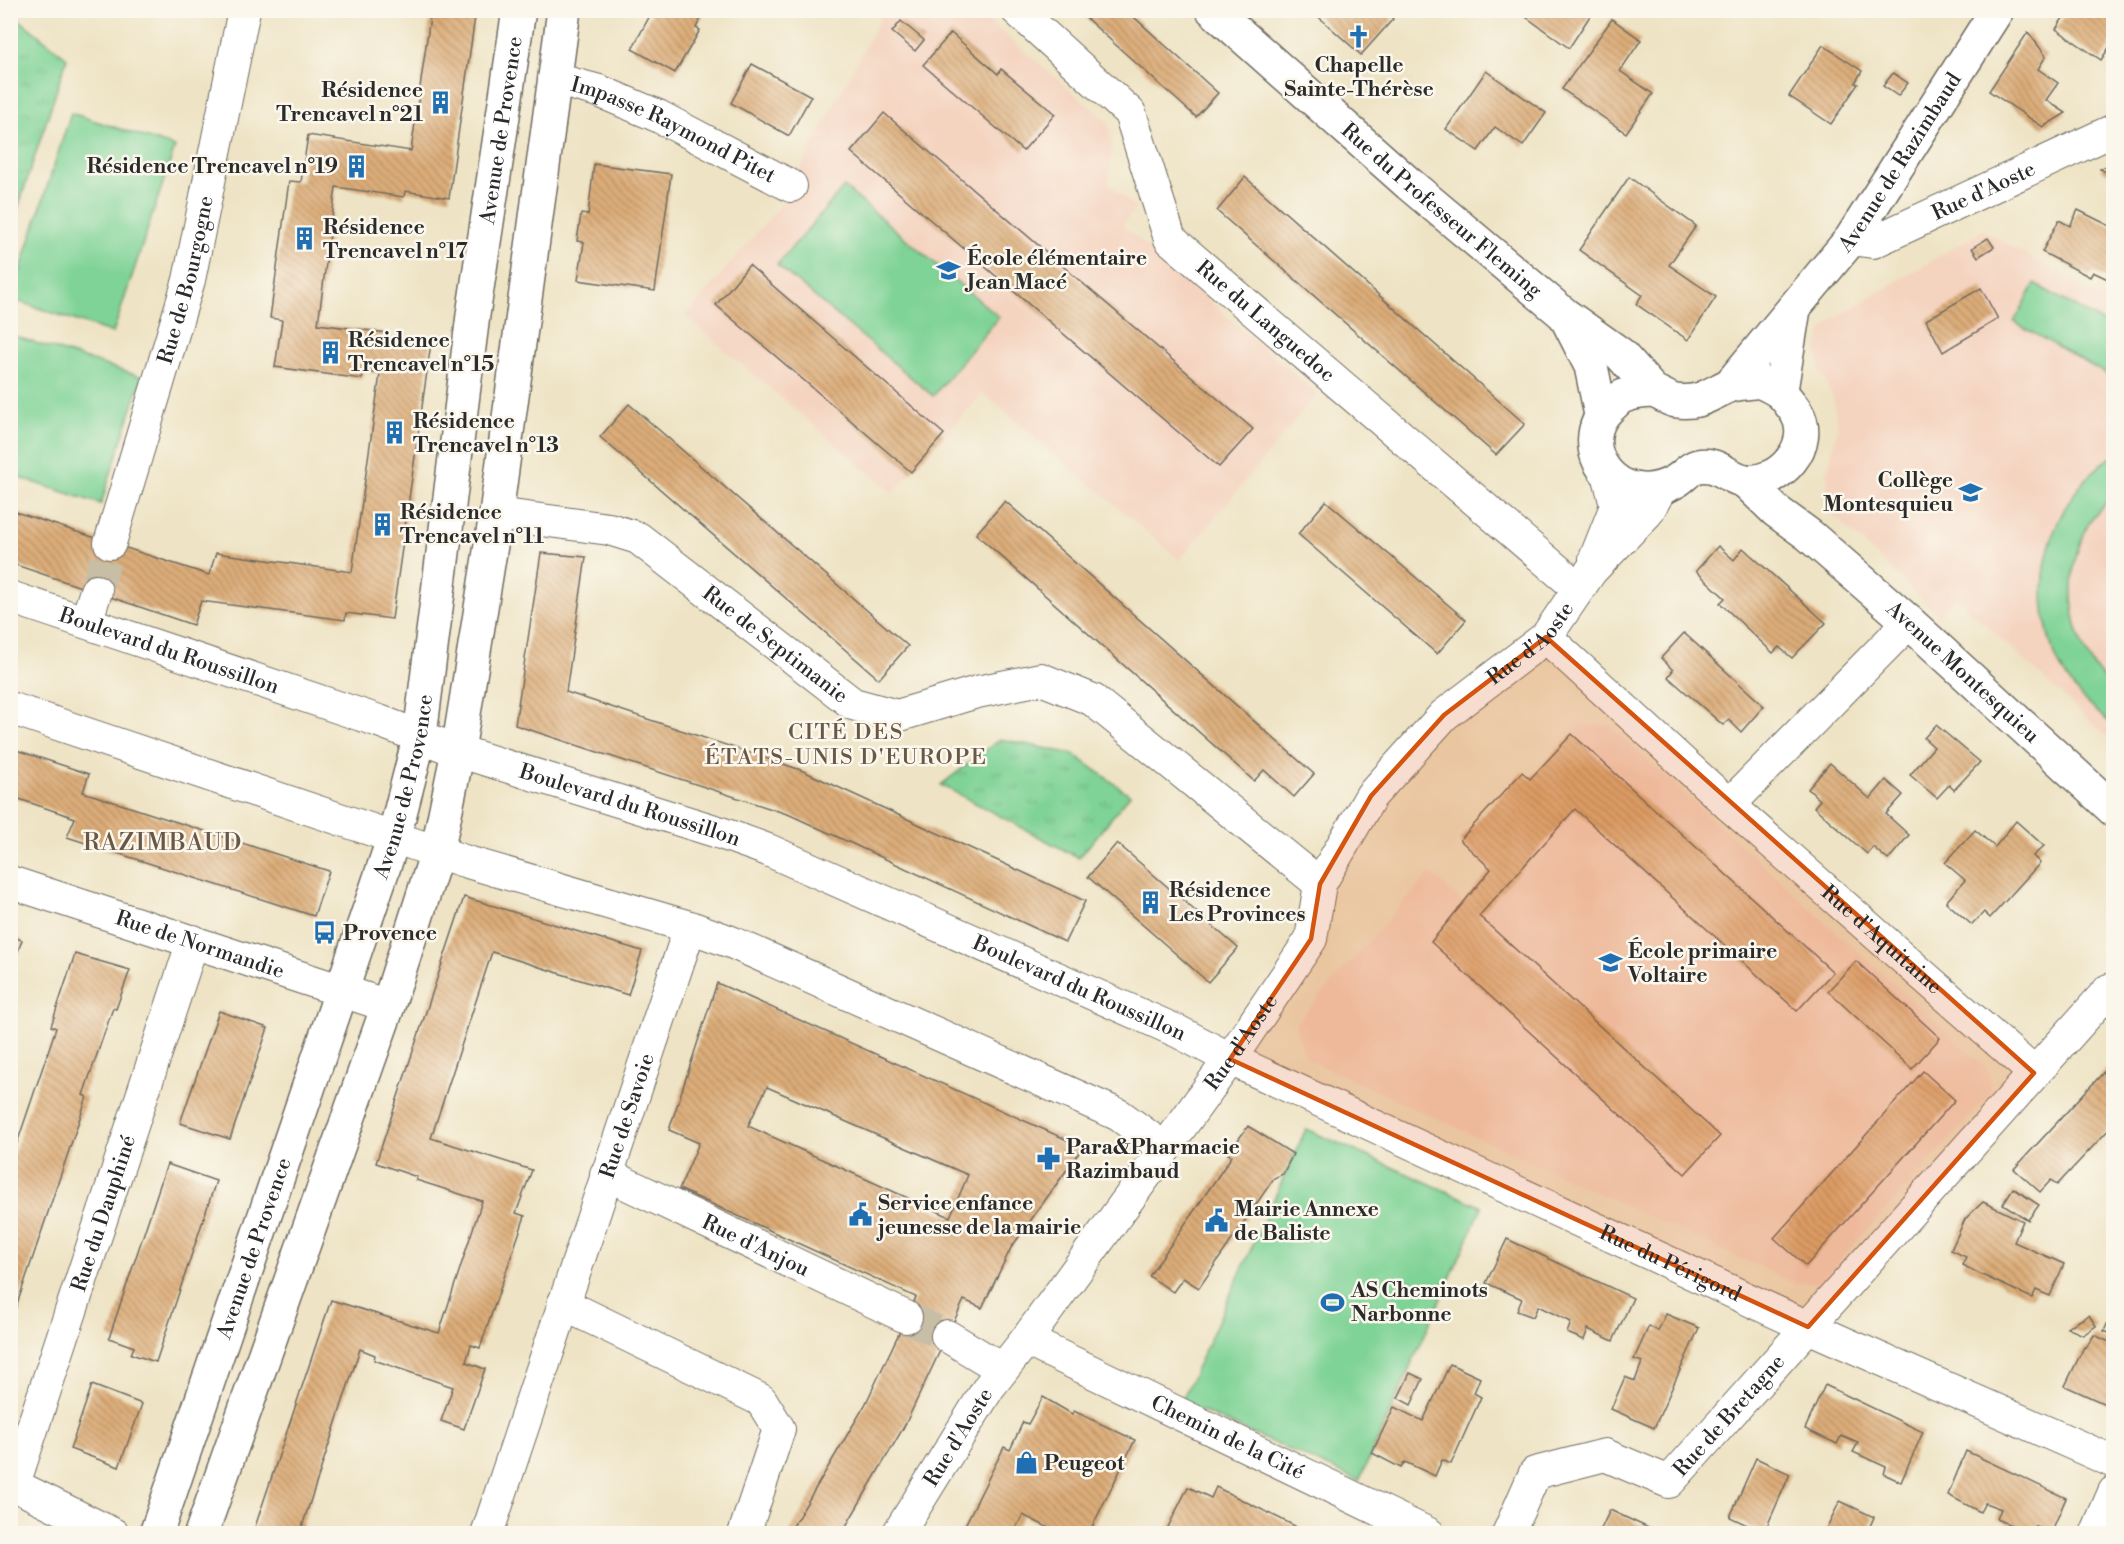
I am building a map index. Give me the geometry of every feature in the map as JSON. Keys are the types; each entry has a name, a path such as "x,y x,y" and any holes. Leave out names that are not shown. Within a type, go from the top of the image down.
{"street":[{"name":"Rue de Bourgogne","path":"110,543 189,280 244,10"},
{"name":"Avenue de Provence","path":"156,1533 394,837 420,735 473,315 519,10"},
{"name":"Avenue de Provence","path":"201,1533 388,1006 437,852 458,751 496,514 564,10"},
{"name":"Rue du Languedoc","path":"1017,10 1130,113 1170,239 1584,579"},
{"name":"Rue du Professeur Fleming","path":"1213,10 1409,184 1565,315 1620,354 1653,391"},
{"name":"Avenue de Razimbaud","path":"1729,386 1851,239 1997,10"},
{"name":"Impasse Raymond Pitet","path":"554,79 599,91 658,116 791,186"},
{"name":"Rue d'Aoste","path":"1851,239 1873,242 2114,130"},
{"path":"1781,390 1794,309"},
{"name":"Rue du Professeur Fleming","path":"1565,315 1591,366 1601,415"},
{"path":"1660,490 1639,492 1609,477 1599,463 1594,441 1601,415 1623,396 1653,391 1675,401 1704,400 1729,386 1759,381 1781,390 1801,420 1800,446 1785,469 1766,479 1745,481"},
{"name":"Avenue Montesquieu","path":"1660,490 1697,466 1716,467 1745,481 1776,512 1809,535 1910,622 2114,810"},
{"name":"Avenue Montesquieu","path":"1785,469 1809,535"},
{"name":"Rue d'Aoste","path":"898,1533 1002,1369 1026,1340 1230,1059 1311,939 1320,884 1371,796 1444,715 1546,637 1584,579 1616,506 1609,477"},
{"name":"Rue d'Aoste","path":"1584,579 1647,513 1660,490"},
{"name":"Rue de Septimanie","path":"496,514 609,529 638,538 853,704 897,716 977,692 1041,678 1093,700 1320,884"},
{"path":"86,622 96,591"},
{"name":"Boulevard du Roussillon","path":"10,597 420,735 458,751 718,832 768,850 1179,1032 1230,1059"},
{"path":"1728,805 1910,622"},
{"name":"Rue d'Aquitaine","path":"1546,637 1728,805 2034,1073"},
{"path":"10,708 437,852 690,927 731,942 1119,1115 1164,1148"},
{"name":"Rue de Normandie","path":"10,882 342,989 388,1006"},
{"name":"Rue de Savoie","path":"487,1533 690,927"},
{"name":"Rue du Dauphiné","path":"12,1484 193,941"},
{"path":"1808,1327 2109,990 2114,994"},
{"name":"Rue du Périgord","path":"1230,1059 1808,1327 2114,1462"},
{"name":"Rue d'Anjou","path":"606,1174 906,1317"},
{"path":"563,1304 761,1400 779,1430 744,1533"},
{"name":"Rue de Bretagne","path":"1508,1533 1534,1473 1605,1455 1669,1482 1808,1327"},
{"path":"947,1336 1002,1369"},
{"name":"Chemin de la Cité","path":"1026,1340 1429,1533"},
{"path":"12,1484 113,1533"},
{"path":"2096,1533 2114,1492"}],"highlighted area":[{"path":"1546,637 2034,1073 1808,1327 1230,1059 1311,939 1320,884 1371,796 1444,715"}],"shaded area":[{"name":"École élémentaire Jean Macé","path":"884,11 977,11 1108,122 1112,143 1108,184 1136,208 1122,225 1317,394 1180,560 983,393 893,493 685,316 781,205"},
{"name":"Collège Montesquieu","path":"1984,230 2113,306 2113,742 1956,598 1939,615 1829,511 1827,472 1838,427 1833,397 1820,370 1817,350 1822,331 1833,319"},
{"name":"École primaire Voltaire","path":"1579,725 1609,725 1989,1071 1991,1094 1819,1283 1794,1283 1307,1059 1295,1024 1430,873 1462,901 1490,870 1459,840 1521,773 1530,779"}],"green space":[{"path":"11,13 67,58 11,229"},
{"path":"71,113 175,147 113,333 11,299"},
{"path":"844,187 999,317 933,396 777,265"},
{"path":"2035,284 2113,328 2113,378 2014,322"},
{"path":"11,335 142,377 101,504 11,475"},
{"path":"2113,456 2114,493 2088,525 2079,546 2072,590 2078,633 2098,672 2113,689 2113,725 2081,696 2057,660 2048,633 2044,605 2044,576 2049,548 2072,496 2091,474"},
{"path":"1000,739 1073,754 1130,795 1079,858 941,785"},
{"name":"AS Cheminots Narbonne","path":"1306,1129 1482,1207 1359,1481 1181,1402"}],"building":[{"path":"431,10 476,10 449,198 405,191 404,197 336,187 318,324 387,333 386,338 431,343 392,619 346,613 345,620 201,601 193,625 10,563 10,510 209,575 216,553 352,572 380,374 364,371 362,379 275,367 282,320 270,318 289,181 301,182 308,135 411,151"},
{"path":"653,10 705,10 696,28 700,30 675,73 632,49"},
{"path":"1077,10 1126,10 1218,93 1196,117"},
{"name":"Chapelle Sainte-Thérèse","path":"1311,10 1384,10 1393,19 1361,55"},
{"path":"1530,10 1594,10 1569,48 1526,17"},
{"path":"2068,10 2114,10 2114,40 2101,60 2056,29"},
{"path":"1612,19 1641,40 1620,71 1653,94 1626,133 1562,89"},
{"path":"901,21 924,40 915,51 892,32"},
{"path":"2028,32 2046,56 2038,69 2058,83 2046,100 2066,113 2043,127 1989,91"},
{"path":"951,33 998,74 1001,69 1055,114 1023,151 923,65"},
{"path":"1823,45 1862,71 1855,83 1858,84 1831,124 1789,96"},
{"path":"752,64 811,96 789,136 731,103"},
{"path":"1486,71 1546,113 1523,146 1495,127 1478,151 1446,129"},
{"path":"1893,73 1908,83 1898,96 1883,86"},
{"path":"884,113 1253,429 1219,467 851,152"},
{"path":"2114,162 2114,176 2100,169"},
{"path":"594,164 671,174 655,291 578,280 584,242 577,241 581,214 588,215"},
{"path":"1245,177 1525,424 1496,455 1217,211"},
{"path":"1629,177 1696,226 1669,265 1716,297 1688,340 1636,304 1642,295 1579,250"},
{"path":"2078,210 2114,228 2114,282 2093,272 2090,277 2042,252 2059,220 2070,226"},
{"path":"1988,238 1994,247 1978,257 1972,248"},
{"path":"749,265 944,434 911,472 716,305"},
{"path":"1981,288 1998,319 1943,352 1926,320"},
{"path":"629,404 908,646 879,679 600,437"},
{"path":"1005,501 1314,774 1294,797 1264,770 1254,781 976,534"},
{"path":"1326,501 1466,620 1437,654 1298,534"},
{"path":"1718,546 1734,560 1743,548 1826,623 1792,658 1779,647 1773,653 1720,603 1725,598 1696,571"},
{"path":"541,553 586,557 566,692 801,770 1085,901 1065,942 790,815 515,725"},
{"path":"1684,633 1764,706 1741,732 1729,720 1723,725 1668,677 1673,670 1661,658"},
{"path":"1936,725 1980,762 1954,790 1949,785 1937,798 1910,775 1934,747 1924,738"},
{"path":"1572,734 1833,972 1797,1011 1575,809 1479,916 1720,1136 1685,1174 1431,942 1491,869 1460,840 1522,772 1530,779"},
{"path":"10,748 89,774 83,792 329,871 314,916 67,837 75,818 10,796"},
{"path":"1830,763 1870,799 1886,780 1903,795 1886,814 1909,835 1888,860 1873,847 1867,854 1814,807 1820,800 1808,789"},
{"path":"2016,821 2044,846 2033,856 2040,863 1990,918 1984,912 1972,925 1946,902 1965,880 1945,863 1975,830 1995,847"},
{"name":"Résidence Les Provinces","path":"1117,843 1238,948 1208,982 1088,877"},
{"path":"464,897 642,951 628,995 492,952 431,1138 532,1170 516,1213 525,1216 480,1348 471,1345 466,1362 485,1369 464,1429 441,1421 453,1387 374,1360 375,1355 360,1349 300,1533 253,1533 331,1300 439,1333 482,1201 416,1180 417,1177 376,1163"},
{"path":"10,936 22,940 11,971 10,971"},
{"path":"75,954 130,970 116,1009 113,1008 83,1095 87,1097 10,1325 10,1164 56,1028 51,1026"},
{"path":"1856,961 1940,1038 1912,1069 1828,991"},
{"path":"717,983 1083,1147 1011,1248 982,1308 964,1300 905,1425 842,1533 789,1533 865,1405 916,1297 679,1189 699,1143 669,1130","holes":["767,1087 968,1175 950,1217 748,1126"]},
{"path":"219,1011 268,1028 230,1139 180,1123"},
{"path":"2114,1061 2114,1124 2057,1185 2051,1180 2040,1192 2014,1169"},
{"path":"1923,1071 1955,1100 1806,1266 1774,1238"},
{"name":"Mairie Annexe de Baliste","path":"1248,1126 1293,1154 1283,1174 1274,1178 1199,1288 1183,1278 1173,1292 1149,1276 1232,1156 1228,1154"},
{"path":"167,1164 216,1181 156,1362 131,1354 134,1347 109,1338"},
{"path":"2013,1188 2039,1205 2028,1220 2003,1204"},
{"path":"1983,1202 2023,1221 2014,1242 2064,1264 2050,1296 2036,1290 2032,1298 1982,1275 1962,1265 1966,1257 1951,1250 1965,1219"},
{"path":"1507,1239 1633,1298 1613,1341 1588,1329 1584,1340 1567,1333 1571,1322 1538,1306 1533,1317 1517,1311 1522,1299 1486,1283"},
{"path":"1666,1314 1699,1328 1654,1428 1611,1409 1625,1377 1635,1381 1642,1362 1634,1359 1649,1326 1658,1331"},
{"path":"2089,1315 2096,1326 2083,1335 2067,1328"},
{"path":"2109,1320 2114,1322 2114,1335 2104,1331"},
{"path":"2094,1335 2114,1344 2114,1408 2065,1386 2084,1347 2086,1348"},
{"path":"1450,1364 1480,1378 1474,1393 1481,1397 1451,1464 1442,1460 1435,1476 1405,1462 1401,1468 1372,1453 1394,1407 1423,1421"},
{"path":"1410,1373 1423,1379 1411,1405 1398,1398"},
{"path":"92,1385 142,1404 119,1467 70,1449"},
{"path":"1825,1385 1923,1432 1901,1482 1884,1474 1886,1467 1853,1452 1858,1443 1841,1436 1837,1444 1805,1429"},
{"path":"1043,1397 1072,1414 1074,1411 1135,1440 1089,1533 1059,1533 1023,1515 1013,1533 961,1533 1004,1447 1010,1450 1023,1422 1028,1424"},
{"path":"1966,1451 2066,1498 2051,1533 2035,1526 2029,1533 1997,1519 2001,1509 1985,1503 1980,1512 1948,1495"},
{"path":"1756,1458 1790,1474 1764,1533 1730,1517"},
{"path":"1188,1487 1211,1498 1216,1487 1295,1526 1291,1533 1165,1533"},
{"path":"1840,1501 1874,1517 1867,1533 1824,1533"},
{"path":"1610,1510 1659,1533 1599,1533"}],"tunnel":[{"path":"96,591 110,543"},
{"path":"906,1317 947,1336"}],"place":[{"name":"Chapelle Sainte-Thérèse","path":"1359,37"},
{"name":"Résidence Trencavel n°21","path":"441,102"},
{"name":"Résidence Trencavel n°19","path":"356,166"},
{"name":"Résidence Trencavel n°17","path":"305,239"},
{"name":"École élémentaire Jean Macé","path":"949,270"},
{"name":"Résidence Trencavel n°15","path":"330,352"},
{"name":"Résidence Trencavel n°13","path":"395,433"},
{"name":"Collège Montesquieu","path":"1971,492"},
{"name":"Résidence Trencavel n°11","path":"382,524"},
{"name":"Résidence Les Provinces","path":"1151,902"},
{"name":"Provence","path":"325,933"},
{"name":"École primaire Voltaire","path":"1610,963"},
{"name":"Para&Pharmacie Razimbaud","path":"1048,1159"},
{"name":"Service enfance jeunesse de la mairie","path":"860,1215"},
{"name":"Mairie Annexe de Baliste","path":"1216,1221"},
{"name":"AS Cheminots Narbonne","path":"1333,1302"},
{"name":"Peugeot","path":"1026,1463"}],"district":[{"name":"CITÉ DES ÉTATS-UNIS D'EUROPE","path":"846,744"},
{"name":"RAZIMBAUD","path":"163,842"}]}
